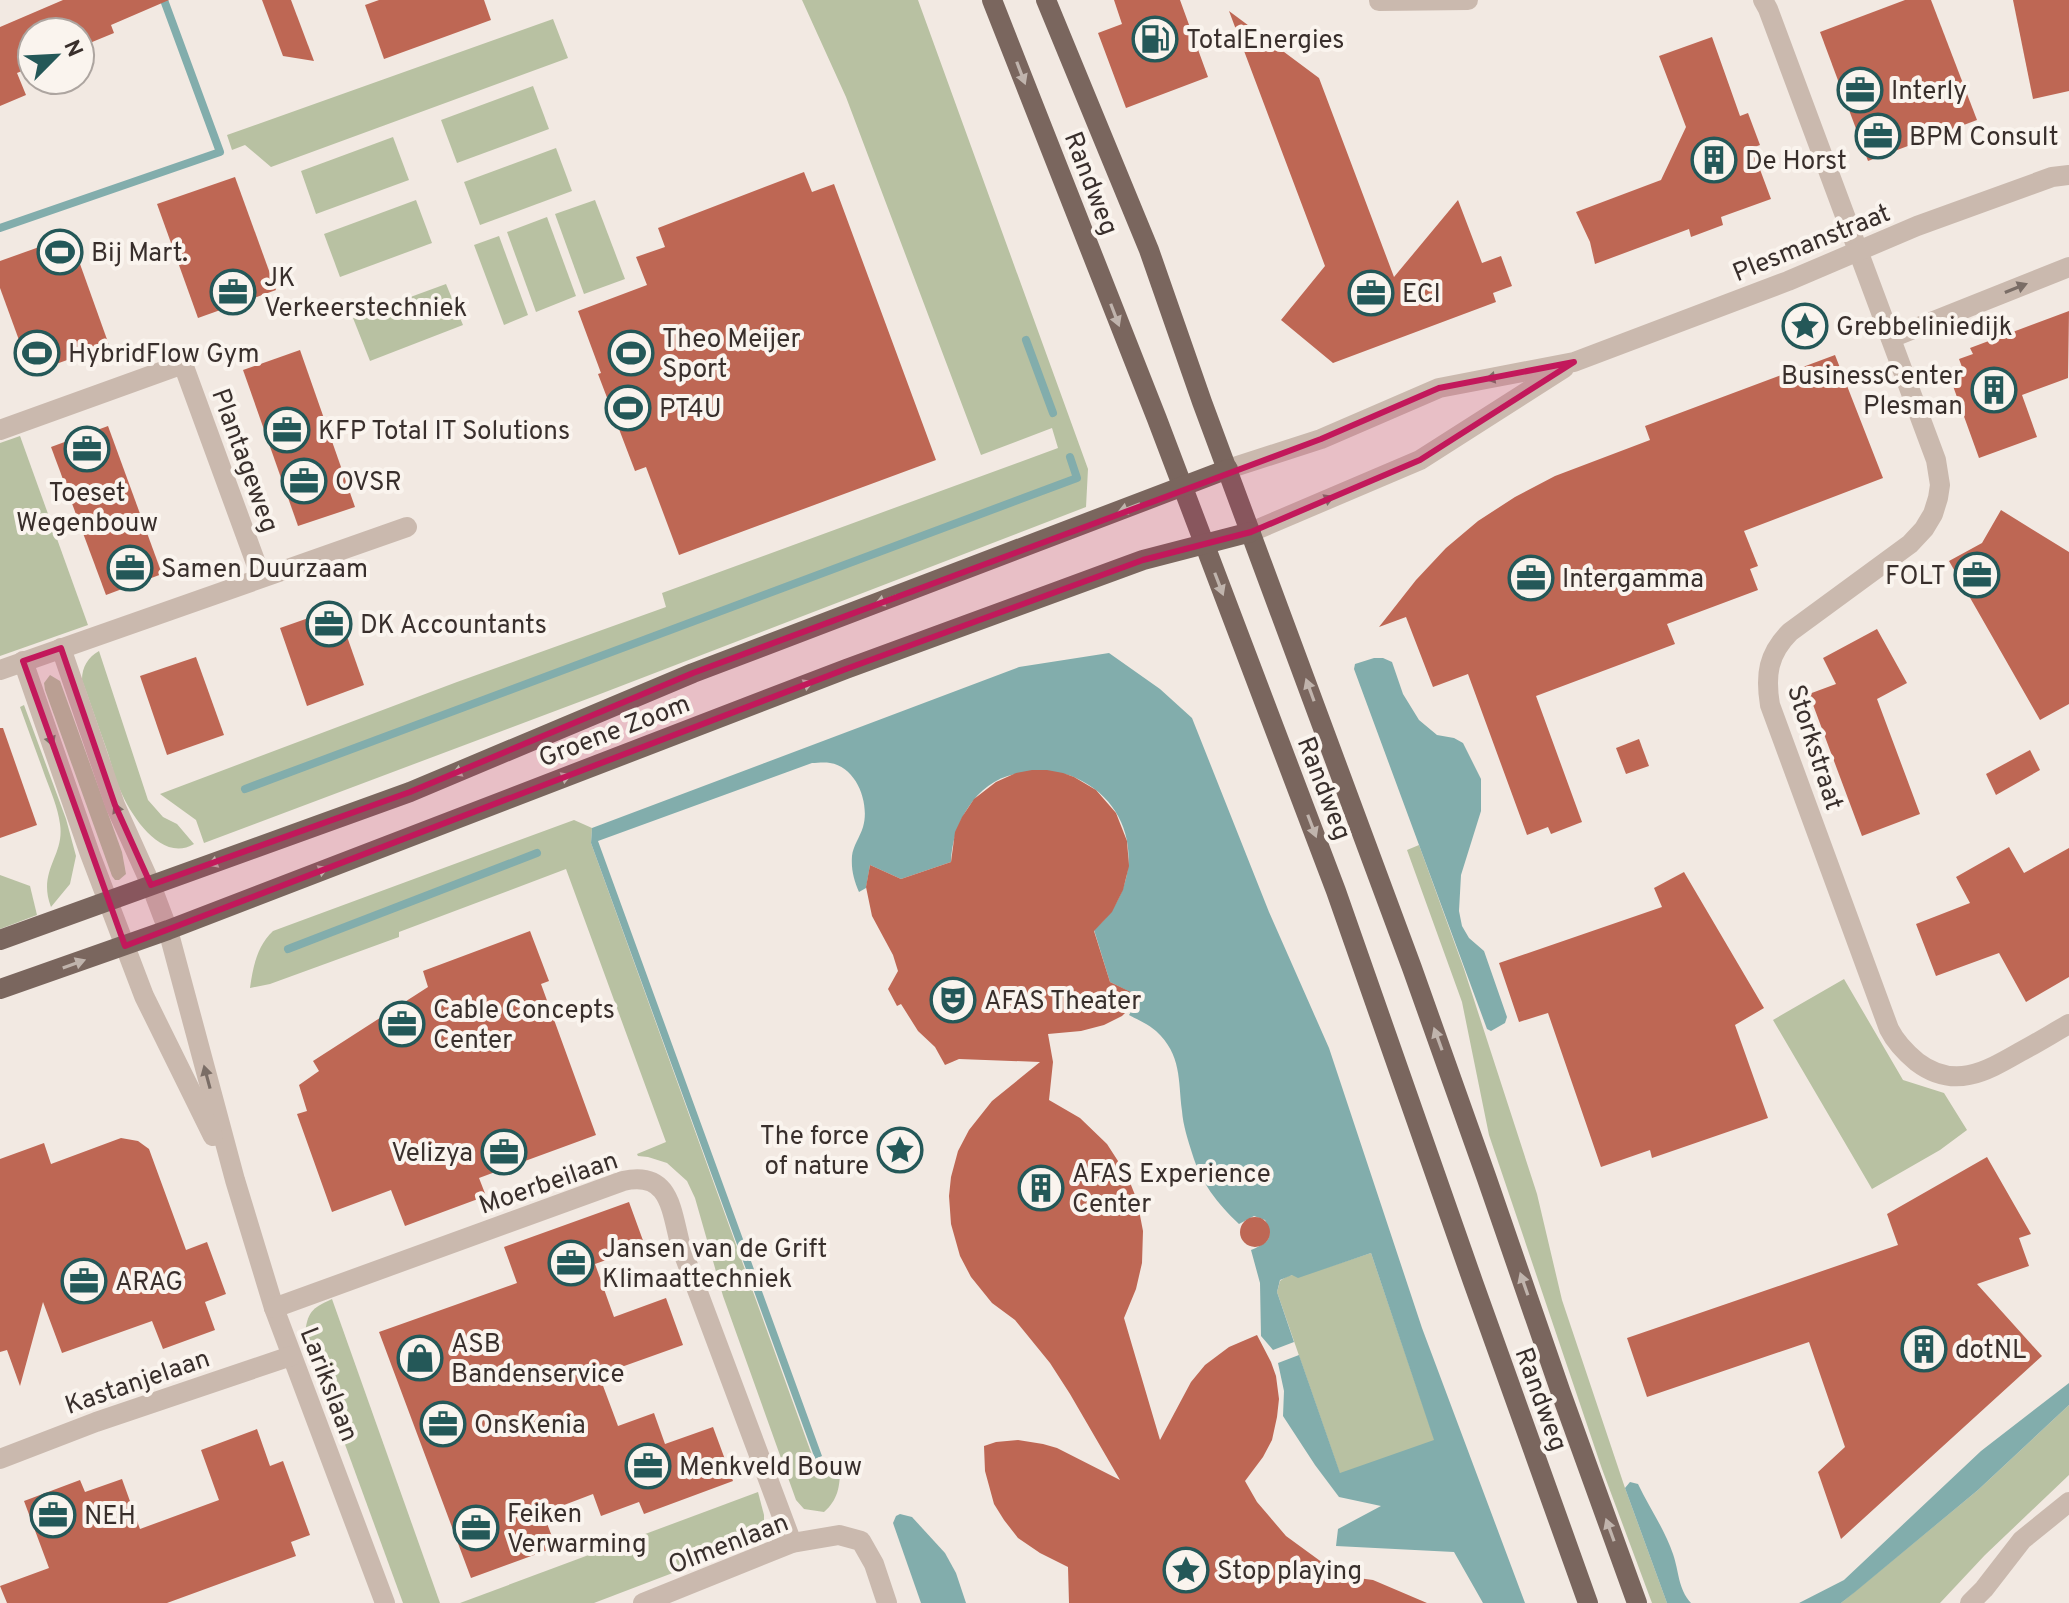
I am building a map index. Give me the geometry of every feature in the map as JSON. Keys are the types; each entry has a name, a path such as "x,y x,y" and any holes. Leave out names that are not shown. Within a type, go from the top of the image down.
{"main road":[{"name":"Randweg","path":"992,0 1157,419 1336,891 1588,1603"},
{"name":"Randweg","path":"1046,0 1149,250 1418,983 1637,1603"},
{"name":"Groene Zoom","path":"0,940 410,792 693,673 1228,469"},
{"name":"Groene Zoom","path":"0,989 168,930 846,669 1143,560 1251,532"}],"street":[{"path":"1379,1 1468,0"},
{"name":"Storkstraat","path":"1763,0 1936,460 1940,485 1933,514 1910,544 1782,640 1769,669 1767,686 1770,705 1889,1029 1908,1055 1939,1073 1957,1077 1972,1075 1986,1071 2069,1024"},
{"name":"Plesmanstraat","path":"1228,469 1321,439 1439,388 1574,362 1788,281 1947,215 2052,177 2069,175"},
{"path":"1891,338 2069,267"},
{"name":"Plesmanstraat","path":"1251,532 1420,460 1574,362"},
{"name":"Plantageweg","path":"0,430 183,364 261,577"},
{"path":"0,670 407,527"},
{"path":"61,648 115,805 151,885"},
{"path":"23,661 108,901"},
{"name":"Larikslaan","path":"151,885 168,930 235,1180 274,1308 385,1603"},
{"name":"Larikslaan","path":"108,901 144,996 235,1180"},
{"name":"Moerbeilaan","path":"274,1308 623,1181 638,1178 651,1180 662,1187 681,1247 792,1543"},
{"name":"Kastanjelaan","path":"0,1459 96,1422 291,1356"},
{"path":"1970,1603 2022,1540 2069,1502"},
{"name":"Olmenlaan","path":"643,1603 792,1543 839,1535 861,1541 874,1564 887,1603"}],"highlighted area":[{"path":"1574,362 1420,460 1251,532 1143,560 846,669 125,946 23,661 61,648 115,805 151,885 410,792 693,673 1321,439 1439,388"}],"green space":[{"path":"802,0 918,0 1088,469 1086,507 204,843 196,820 160,794 666,607 662,593 1058,448 1052,428 981,455 846,97"},
{"path":"553,19 568,58 271,167 245,145 232,150 227,135"},
{"path":"533,86 549,129 457,163 441,120"},
{"path":"393,137 409,180 316,214 301,171"},
{"path":"556,148 572,191 480,225 464,182"},
{"path":"416,200 432,243 340,277 324,234"},
{"path":"595,200 625,279 584,294 555,214"},
{"path":"547,217 576,296 536,312 507,232"},
{"path":"499,236 528,315 504,325 474,245"},
{"path":"446,284 463,325 370,361 353,318"},
{"path":"20,436 88,625 0,656 0,443"},
{"path":"99,651 148,800 163,817 177,824 194,844 182,848 160,842 140,824 126,802 82,680 86,663"},
{"path":"50,675 60,681 122,852 126,874 119,880 112,876 45,690 44,683"},
{"path":"24,705 66,819 76,856 70,884 51,907 47,883 59,845 60,824 20,707"},
{"path":"574,820 592,828 591,843 817,1469 834,1461 840,1469 837,1492 824,1512 804,1509 796,1500 723,1296 695,1198 687,1181 667,1163 637,1154 666,1142 566,869 399,932 399,937 270,984 250,988 259,950 273,931"},
{"path":"1419,845 1464,969 1537,1194 1562,1300 1667,1603 1652,1603 1602,1469 1489,1135 1462,1002 1407,850"},
{"path":"0,875 30,886 37,915 0,929"},
{"path":"1844,979 1903,1080 1944,1093 1967,1130 1940,1150 1872,1189 1773,1020"},
{"path":"1371,1253 1435,1441 1340,1474 1277,1292 1280,1281 1289,1276 1298,1277"},
{"path":"332,1299 440,1603 403,1603 305,1335 312,1312"},
{"path":"2069,1405 2069,1475 1940,1603 1841,1603 1978,1490"},
{"path":"758,1492 764,1515 764,1533 746,1545 594,1603 460,1603"}],"water":[{"path":"1109,653 1160,689 1192,718 1269,912 1329,1048 1422,1328 1525,1603 1483,1603 1454,1552 1336,1546 1338,1529 1381,1506 1339,1497 1315,1465 1283,1416 1284,1391 1278,1363 1299,1355 1340,1473 1434,1440 1371,1253 1298,1278 1292,1275 1280,1280 1277,1292 1294,1342 1273,1350 1261,1336 1260,1283 1251,1250 1268,1239 1268,1226 1265,1220 1254,1216 1239,1224 1211,1192 1200,1174 1187,1138 1175,1059 1156,1031 1129,1015 1140,997 1110,982 1094,930 1122,892 1128,870 1128,848 1123,827 1113,808 1097,791 1067,775 1015,774 988,786 968,807 961,820 951,862 901,879 870,865 866,888 859,892 853,875 852,856 865,818 863,798 848,771 830,763 812,763 598,841 822,1456 815,1459 591,843 592,828 1019,667"},
{"path":"1374,658 1392,662 1403,694 1419,720 1437,735 1463,743 1481,779 1481,811 1461,875 1459,911 1469,938 1484,951 1507,1017 1505,1023 1491,1031 1487,1029 1354,669 1355,664"},
{"path":"2069,1383 2069,1405 1978,1490 1855,1592 1841,1603 1799,1603 1844,1580 1981,1451"},
{"path":"1630,1482 1638,1484 1661,1527 1673,1554 1681,1586 1691,1603 1667,1603 1625,1488"},
{"path":"900,1514 912,1517 945,1553 966,1603 921,1603 893,1523"}],"building":[{"path":"63,0 169,0 111,25 114,33 96,40 96,16 26,16"},
{"path":"262,0 291,0 314,61 283,56"},
{"path":"379,0 484,0 491,20 384,59 365,5"},
{"path":"1114,0 1180,0 1208,77 1126,108 1098,33 1122,24"},
{"path":"1905,0 1931,0 1977,120 1868,161 1820,32"},
{"path":"2013,0 2069,0 2069,91 2033,99"},
{"path":"1229,11 1319,78 1394,277 1458,200 1482,263 1501,256 1512,286 1493,293 1496,302 1333,363 1281,320 1325,266"},
{"path":"16,20 16,96 24,96 0,106 0,27"},
{"name":"De Horst","path":"1712,37 1740,116 1748,113 1760,145 1752,148 1771,199 1721,217 1723,225 1691,237 1689,229 1595,264 1590,242 1576,212 1661,180 1686,127 1659,56"},
{"path":"804,172 812,192 834,184 936,460 679,555 646,467 635,471 578,311 647,285 636,257 665,247 658,228"},
{"path":"235,177 276,290 198,318 157,204"},
{"path":"70,236 109,345 31,373 0,288 0,261"},
{"name":"BusinessCenter Plesman","path":"2069,311 2068,378 2022,395 2037,437 1979,458 1953,386 1959,384 1954,370 1962,367 1959,359 1973,354 1970,348"},
{"path":"300,350 355,507 298,526 243,370"},
{"path":"1835,355 1883,478 1744,531 1758,566 1750,569 1758,590 1667,624 1675,644 1536,696 1582,822 1551,834 1548,827 1527,835 1468,674 1433,687 1406,617 1379,627 1446,548 1478,521 1515,497 1555,476 1650,440 1645,426"},
{"path":"108,426 162,574 106,595 51,447"},
{"path":"2001,510 2069,552 2069,704 2040,720 1949,561 1982,543"},
{"path":"337,608 364,685 307,706 280,628"},
{"path":"1877,629 1907,683 1877,699 1920,814 1862,836 1809,694 1836,684 1823,658"},
{"path":"196,657 224,735 167,755 140,676"},
{"path":"0,728 3,728 37,825 0,838"},
{"path":"1639,739 1649,766 1626,774 1616,748"},
{"path":"2030,750 2040,770 1996,795 1986,774"},
{"name":"AFAS Experience Center","path":"1032,770 1063,773 1096,790 1116,813 1127,841 1129,866 1123,890 1112,912 1094,931 1110,982 1141,997 1122,1016 1104,1025 1048,1034 1053,1062 1049,1100 1080,1118 1107,1144 1127,1175 1137,1200 1143,1231 1142,1263 1124,1318 1160,1440 1191,1382 1205,1365 1229,1347 1257,1335 1276,1376 1279,1399 1272,1440 1245,1481 1257,1502 1286,1536 1323,1563 1427,1603 1069,1603 1068,1567 1018,1538 994,1504 985,1471 984,1446 996,1442 1018,1440 1057,1448 1120,1480 1050,1363 1015,1320 992,1303 971,1277 960,1256 951,1224 951,1177 958,1151 969,1130 992,1101 1040,1062 959,1059 945,1065 935,1047 918,1031 901,1004 897,1006 888,989 898,971 872,916 866,887 870,865 901,879 951,862 955,832 974,799 996,782"},
{"path":"2009,847 2024,873 2069,848 2069,977 2026,1002 1999,953 1936,976 1916,924 1970,903 1956,877"},
{"path":"1684,872 1764,1008 1735,1025 1768,1118 1652,1158 1650,1150 1601,1167 1548,1013 1519,1022 1499,963 1662,907 1654,888"},
{"path":"530,931 549,981 541,984 596,1135 479,1178 486,1196 405,1226 391,1190 332,1212 297,1114 307,1111 299,1085 319,1071 313,1061 428,987 423,971"},
{"path":"121,1138 138,1141 149,1149 186,1250 207,1242 226,1294 205,1302 215,1330 163,1349 152,1321 62,1353 43,1302 20,1386 7,1350 0,1352 0,1159 44,1143 51,1164"},
{"name":"dotNL","path":"1987,1157 2031,1234 2019,1238 2029,1266 1977,1284 2042,1356 1841,1539 1818,1472 1845,1447 1809,1342 1647,1397 1627,1338 1898,1245 1887,1214"},
{"path":"629,1202 645,1246 595,1264 614,1317 666,1298 683,1345 599,1375 618,1426 654,1413 665,1444 713,1427 733,1481 644,1514 639,1502 601,1516 593,1494 543,1513 556,1547 471,1578 379,1332 517,1283 504,1247"},
{"path":"1255,1217 1266,1221 1270,1232 1266,1243 1255,1247 1244,1243 1240,1232 1244,1221"},
{"path":"257,1429 270,1466 283,1461 310,1535 291,1542 296,1556 167,1603 7,1603 0,1586 49,1568 24,1501 80,1480 85,1492 122,1479 140,1529 219,1500 201,1450"}],"waterway":[{"path":"0,228 220,152 164,0"},
{"path":"1026,340 1053,413"},
{"path":"245,789 1077,478 1070,457"},
{"path":"288,949 537,853"}],"place":[{"name":"TotalEnergies","path":"1155,39"},
{"name":"Interly","path":"1860,90"},
{"name":"BPM Consult","path":"1878,136"},
{"name":"De Horst","path":"1714,160"},
{"name":"Bij Mart.","path":"60,252"},
{"name":"JK Verkeerstechniek","path":"233,292"},
{"name":"ECI","path":"1371,293"},
{"name":"Grebbeliniedijk","path":"1805,326"},
{"name":"HybridFlow Gym","path":"37,353"},
{"name":"Theo Meijer Sport","path":"631,353"},
{"name":"BusinessCenter Plesman","path":"1994,390"},
{"name":"PT4U","path":"628,408"},
{"name":"KFP Total IT Solutions","path":"287,430"},
{"name":"Toeset Wegenbouw","path":"87,449"},
{"name":"OVSR","path":"304,481"},
{"name":"Samen Duurzaam","path":"130,568"},
{"name":"FOLT","path":"1977,575"},
{"name":"Intergamma","path":"1531,578"},
{"name":"DK Accountants","path":"329,624"},
{"name":"AFAS Theater","path":"953,1000"},
{"name":"Cable Concepts Center","path":"402,1024"},
{"name":"The force of nature","path":"900,1150"},
{"name":"Velizya","path":"504,1152"},
{"name":"AFAS Experience Center","path":"1041,1188"},
{"name":"Jansen van de Grift Klimaattechniek","path":"571,1263"},
{"name":"ARAG","path":"84,1281"},
{"name":"dotNL","path":"1924,1349"},
{"name":"ASB Bandenservice","path":"420,1358"},
{"name":"OnsKenia","path":"443,1424"},
{"name":"Menkveld Bouw","path":"648,1466"},
{"name":"NEH","path":"53,1515"},
{"name":"Feiken Verwarming","path":"476,1528"},
{"name":"Stop playing","path":"1186,1570"}]}
